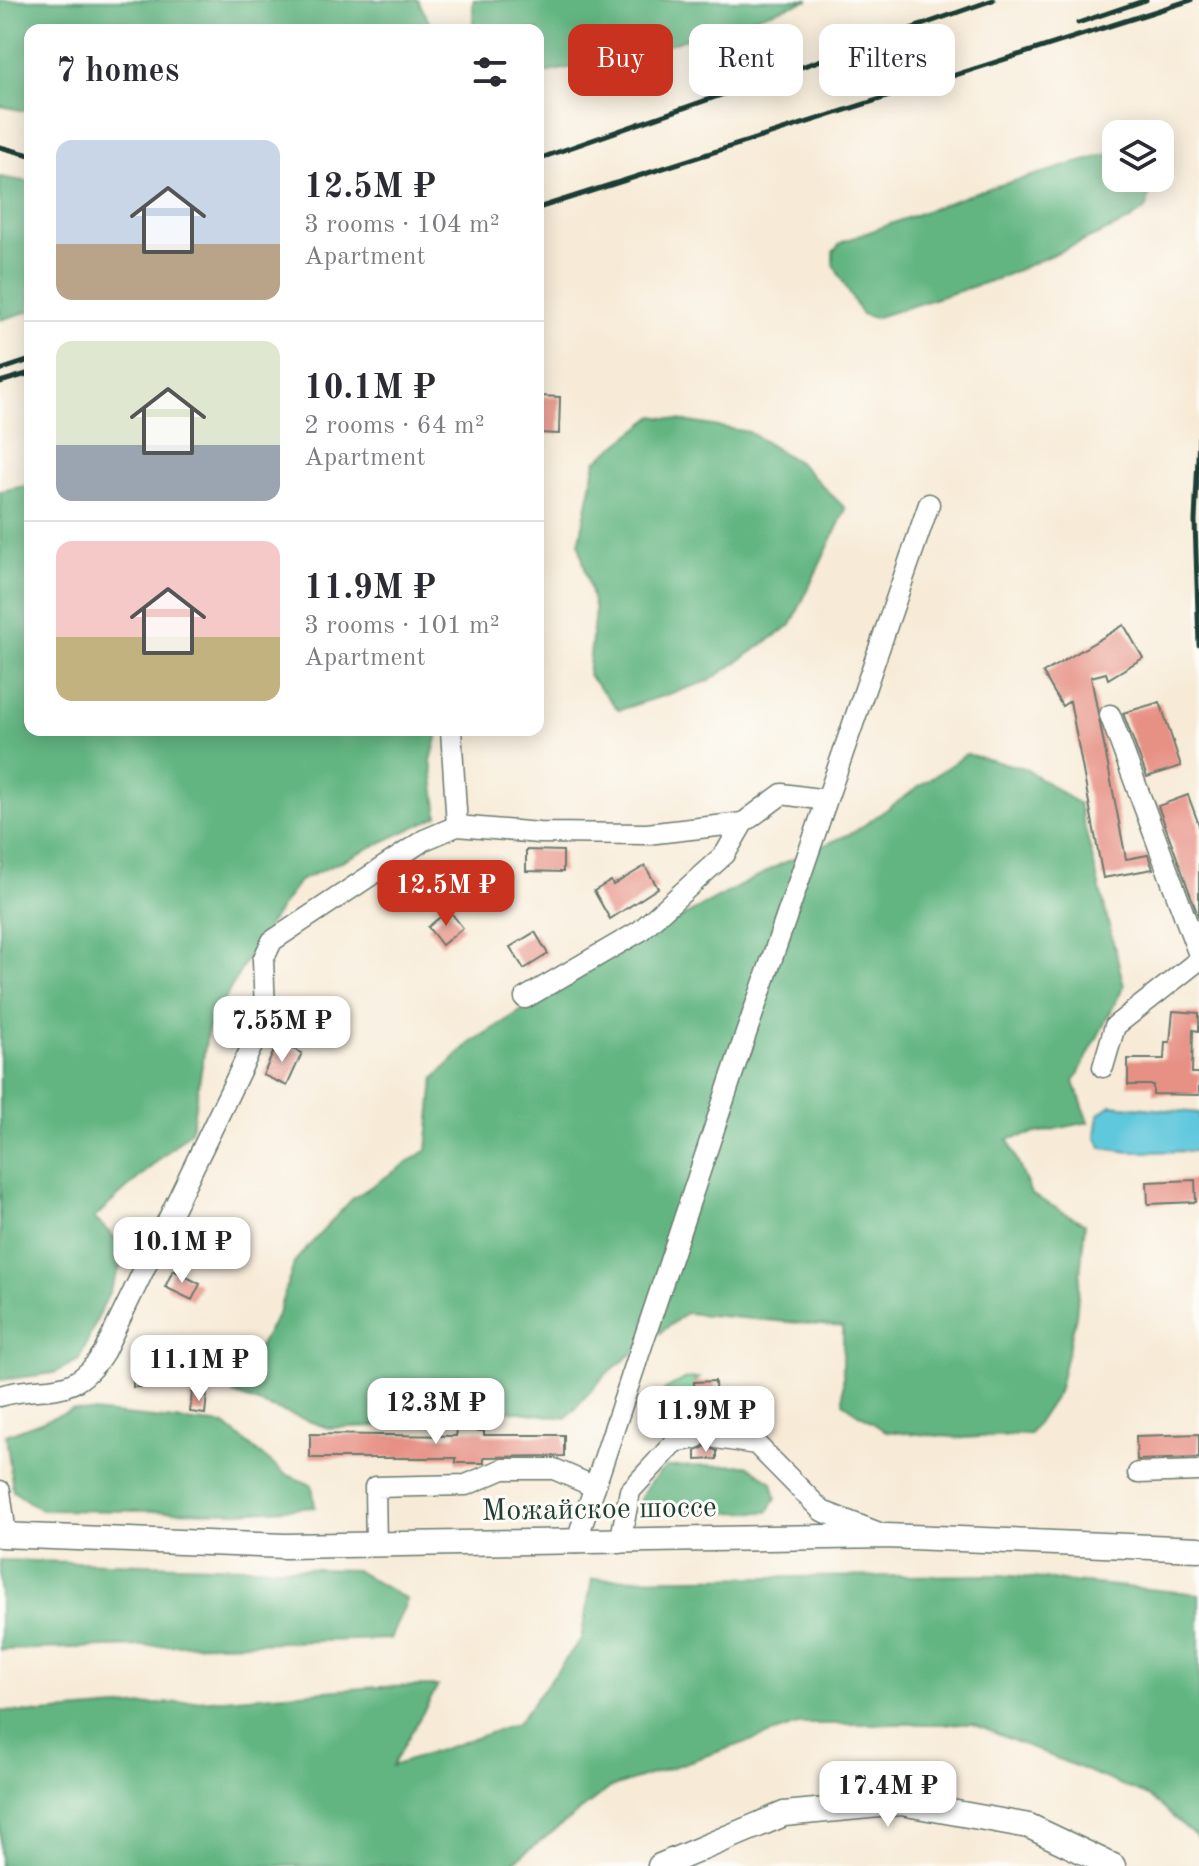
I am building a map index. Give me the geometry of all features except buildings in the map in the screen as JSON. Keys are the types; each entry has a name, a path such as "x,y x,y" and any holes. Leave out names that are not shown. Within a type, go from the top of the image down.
{"main road":[{"name":"Можайское шоссе","path":"3,1535 285,1546 620,1543 886,1536 1199,1549"},
{"path":"660,1866 784,1814 901,1803 1029,1826 1113,1866"}],"lane":[{"path":"576,1543 929,504"},
{"path":"1103,1067 1115,1026 1199,957 1110,715"},
{"path":"451,736 457,826"},
{"path":"525,998 640,931 725,854 743,823 782,794 826,800"},
{"path":"0,1396 67,1386 91,1373 104,1352 255,1040 265,1011 263,960 272,941 424,840 457,826 539,833 647,834 743,823"},
{"path":"620,1543 630,1491 675,1442 706,1438 756,1444 822,1511 886,1536"},
{"path":"376,1545 375,1487 466,1485 503,1469 554,1469 595,1487"},
{"path":"1138,1473 1199,1471"},
{"path":"0,1491 3,1535"}],"green space":[{"path":"0,0 418,0 430,24 24,24 24,111 0,106"},
{"path":"473,0 809,0 733,24 689,24 689,38 673,43 673,24 568,24 568,68 544,73 544,24 473,24"},
{"path":"1102,156 1102,192 1150,192 1147,208 1127,222 997,279 874,318 861,314 833,264 833,252 842,242 979,191"},
{"path":"0,177 24,181 24,313 0,320"},
{"path":"654,416 749,432 799,463 846,509 791,625 709,681 619,710 588,675 595,610 579,544 596,461"},
{"path":"24,486 24,736 437,736 431,761 438,816 299,881 254,946 208,1029 191,1131 94,1218 128,1250 79,1360 54,1373 0,1380 0,491"},
{"path":"966,754 1024,768 1079,804 1124,986 1074,1082 1089,1122 1008,1139 1031,1194 1085,1224 1076,1316 1058,1392 1030,1434 963,1438 885,1431 843,1403 843,1327 686,1313 606,1374 566,1418 481,1407 430,1424 328,1428 233,1394 278,1313 295,1261 352,1199 427,1150 434,1079 470,1043 597,963 777,866 854,832"},
{"path":"699,1378 694,1382 695,1396 679,1400 664,1390 684,1379"},
{"path":"72,1410 225,1425 285,1474 312,1485 315,1507 239,1512 41,1510 13,1491 6,1435"},
{"path":"747,1465 772,1482 776,1498 768,1512 639,1513 643,1493 666,1467"},
{"path":"0,1560 355,1570 407,1600 390,1639 0,1650"},
{"path":"1001,1575 1199,1594 1199,1839 1148,1796 973,1724 801,1724 610,1788 508,1866 0,1866 0,1711 42,1713 377,1687 438,1686 392,1766 517,1724 581,1639 592,1579"}],"water":[{"path":"1111,1105 1199,1113 1199,1151 1130,1152 1102,1148 1096,1136 1099,1114"}],"railway":[{"path":"544,157 993,0"},
{"path":"1078,23 1146,0"},
{"path":"544,206 1191,0"},
{"path":"0,147 24,153"},
{"path":"0,370 24,362"},
{"path":"0,382 24,375"},
{"path":"1199,437 1195,521 1199,645"}]}
